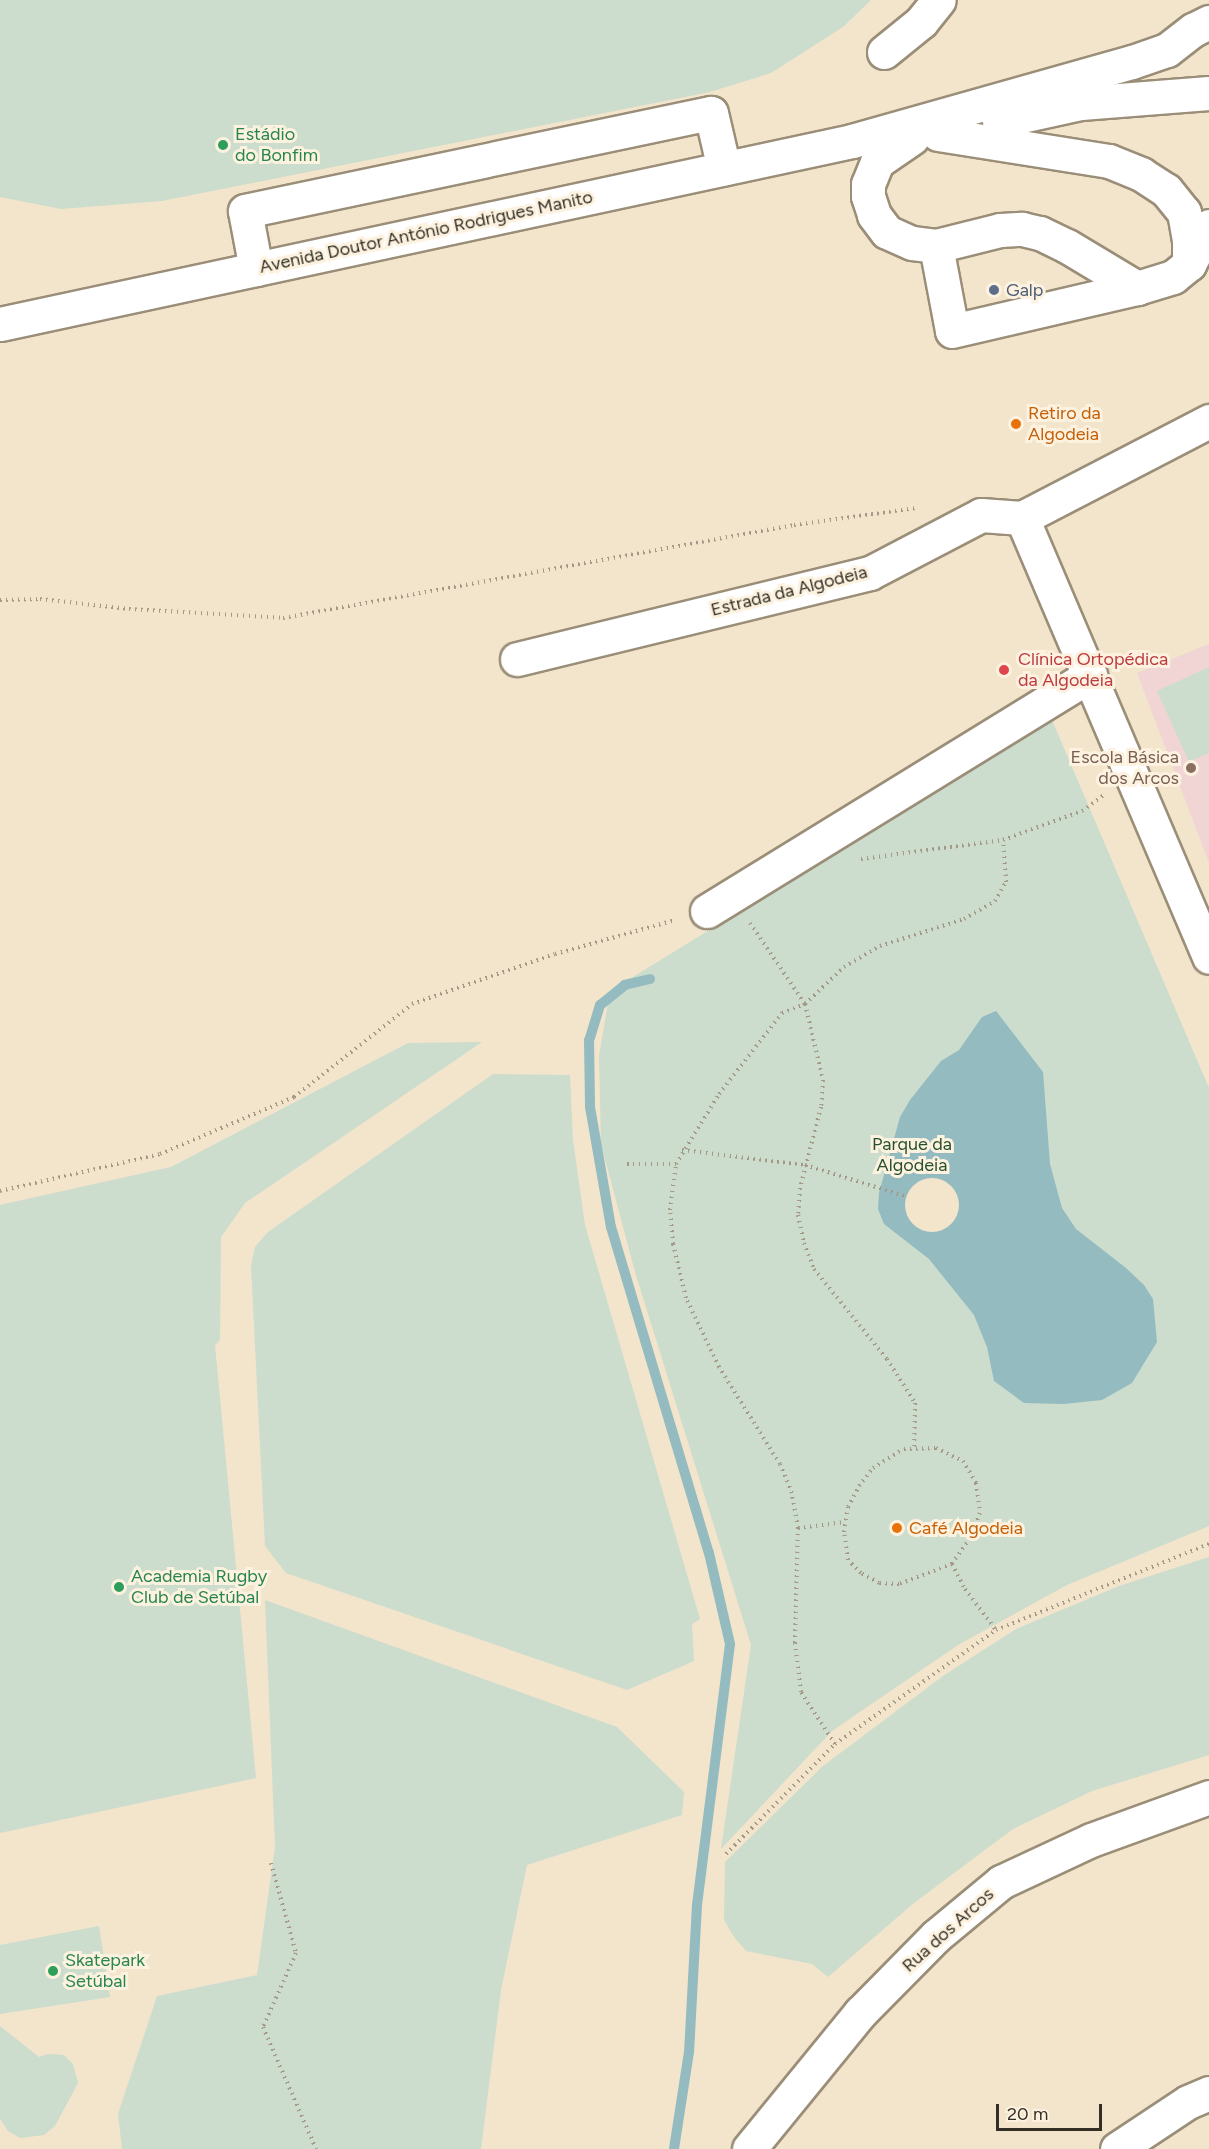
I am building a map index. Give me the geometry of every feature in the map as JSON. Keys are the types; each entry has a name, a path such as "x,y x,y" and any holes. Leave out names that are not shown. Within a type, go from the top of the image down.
{"street":[{"path":"884,52 921,22 939,0"},
{"name":"Avenida Doutor António Rodrigues Manito","path":"0,324 852,141 1132,62 1167,50 1192,30 1209,22"},
{"name":"Avenida Doutor António Rodrigues Manito","path":"852,141 925,136 1081,103 1209,93"},
{"path":"256,269 244,211 711,113 724,169"},
{"path":"1137,288 1040,232 1022,229 1000,230 936,246 912,243 887,232 874,214 868,196 868,179 877,162 925,136 1109,161 1141,174 1166,190 1184,212 1189,240 1189,264"},
{"path":"936,246 952,331 1173,278 1189,264 1209,226"},
{"path":"1209,421 1022,518 1209,957"},
{"name":"Estrada da Algodeia","path":"517,658 870,573 981,516 1022,518"},
{"path":"707,911 1090,675"},
{"name":"Rua dos Arcos","path":"749,2149 860,2013 936,1936 1001,1882 1091,1840 1209,1797"},
{"path":"1117,2149 1188,2102 1209,2093"}],"path":[{"path":"0,600 40,599 129,609 283,618 794,525 919,508"},
{"path":"858,859 1003,840 1082,812"},
{"path":"835,1744 801,1692 795,1643 798,1528 792,1493 780,1464 719,1367 686,1298 673,1244 670,1210 676,1164 682,1150 782,1013 805,1004 844,967 880,946 964,919 995,901 1006,882 1003,840"},
{"path":"0,1191 160,1154 294,1097 412,1005 555,954 707,911"},
{"path":"745,914 805,1004 823,1080 821,1107 800,1188 798,1215 804,1243 814,1269 887,1359 915,1403 914,1449"},
{"path":"682,1150 805,1165 905,1196"},
{"path":"627,1164 676,1164"},
{"path":"936,1448 963,1461 976,1483 980,1513 970,1538 952,1564 899,1584 879,1584 861,1573 848,1560 844,1532 848,1507 859,1486 873,1468 904,1449 914,1449 936,1448"},
{"path":"798,1528 846,1522"},
{"path":"726,1854 835,1744 996,1629 1209,1544"},
{"path":"952,1564 965,1589 996,1629"},
{"path":"271,1863 296,1953 263,2027 316,2149"}],"shaded area":[{"name":"Escola Básica dos Arcos","path":"1209,644 1209,863 1137,673"}],"green space":[{"name":"Estádio do Bonfim","path":"0,0 871,0 843,27 771,73 710,92 162,201 61,209 0,197"},
{"path":"1209,667 1209,753 1189,762 1157,691"},
{"name":"Parque da Algodeia","path":"1052,720 1209,1088 1209,1526 1067,1585 958,1645 832,1731 721,1849 751,1645 635,1272 601,1144 599,1056 610,991"},
{"name":"Academia Rugby Club de Setúbal","path":"482,1042 245,1203 221,1237 220,1340 215,1345 256,1778 0,1833 0,1205 171,1167 408,1043"},
{"path":"493,1074 570,1075 573,1140 585,1225 700,1619 692,1624 694,1661 627,1690 286,1573 265,1546 251,1266 255,1247 268,1232"},
{"path":"1209,1557 1209,1755 1092,1791 1013,1829 914,1903 828,1977 812,1964 746,1951 734,1937 724,1920 725,1862 823,1766 943,1676 1016,1629 1119,1586"},
{"path":"265,1600 617,1727 684,1792 682,1815 527,1865 501,1990 481,2149 122,2149 118,2114 157,1996 257,1975 275,1847"},
{"name":"Skatepark Setúbal","path":"99,1926 110,1997 0,2014 0,1945"},
{"path":"0,2026 39,2057 48,2054 64,2055 73,2064 78,2083 55,2126 44,2135 20,2138 8,2131 0,2119"}],"water":[{"path":"996,1011 1043,1072 1050,1164 1062,1208 1076,1229 1126,1268 1144,1285 1153,1299 1157,1342 1132,1383 1102,1400 1064,1404 1024,1403 994,1381 987,1347 974,1315 929,1259 884,1224 878,1209 879,1193 900,1117 910,1100 941,1061 959,1050 982,1017"}],"pier":[{"path":"927,1178 937,1178 947,1182 955,1190 959,1205 955,1220 947,1228 937,1232 927,1232 917,1228 909,1220 905,1210 905,1200 909,1190 917,1182"}],"waterway":[{"path":"650,979 625,985 600,1005 589,1040 590,1107 611,1227 709,1553 730,1644 697,1905 689,2052 674,2149"}],"place":[{"name":"Estádio do Bonfim","path":"223,145"},
{"name":"Galp","path":"994,290"},
{"name":"Retiro da Algodeia","path":"1016,424"},
{"name":"Clínica Ortopédica da Algodeia","path":"1004,670"},
{"name":"Escola Básica dos Arcos","path":"1191,768"},
{"name":"Café Algodeia","path":"897,1528"},
{"name":"Academia Rugby Club de Setúbal","path":"119,1587"},
{"name":"Skatepark Setúbal","path":"53,1971"}]}
